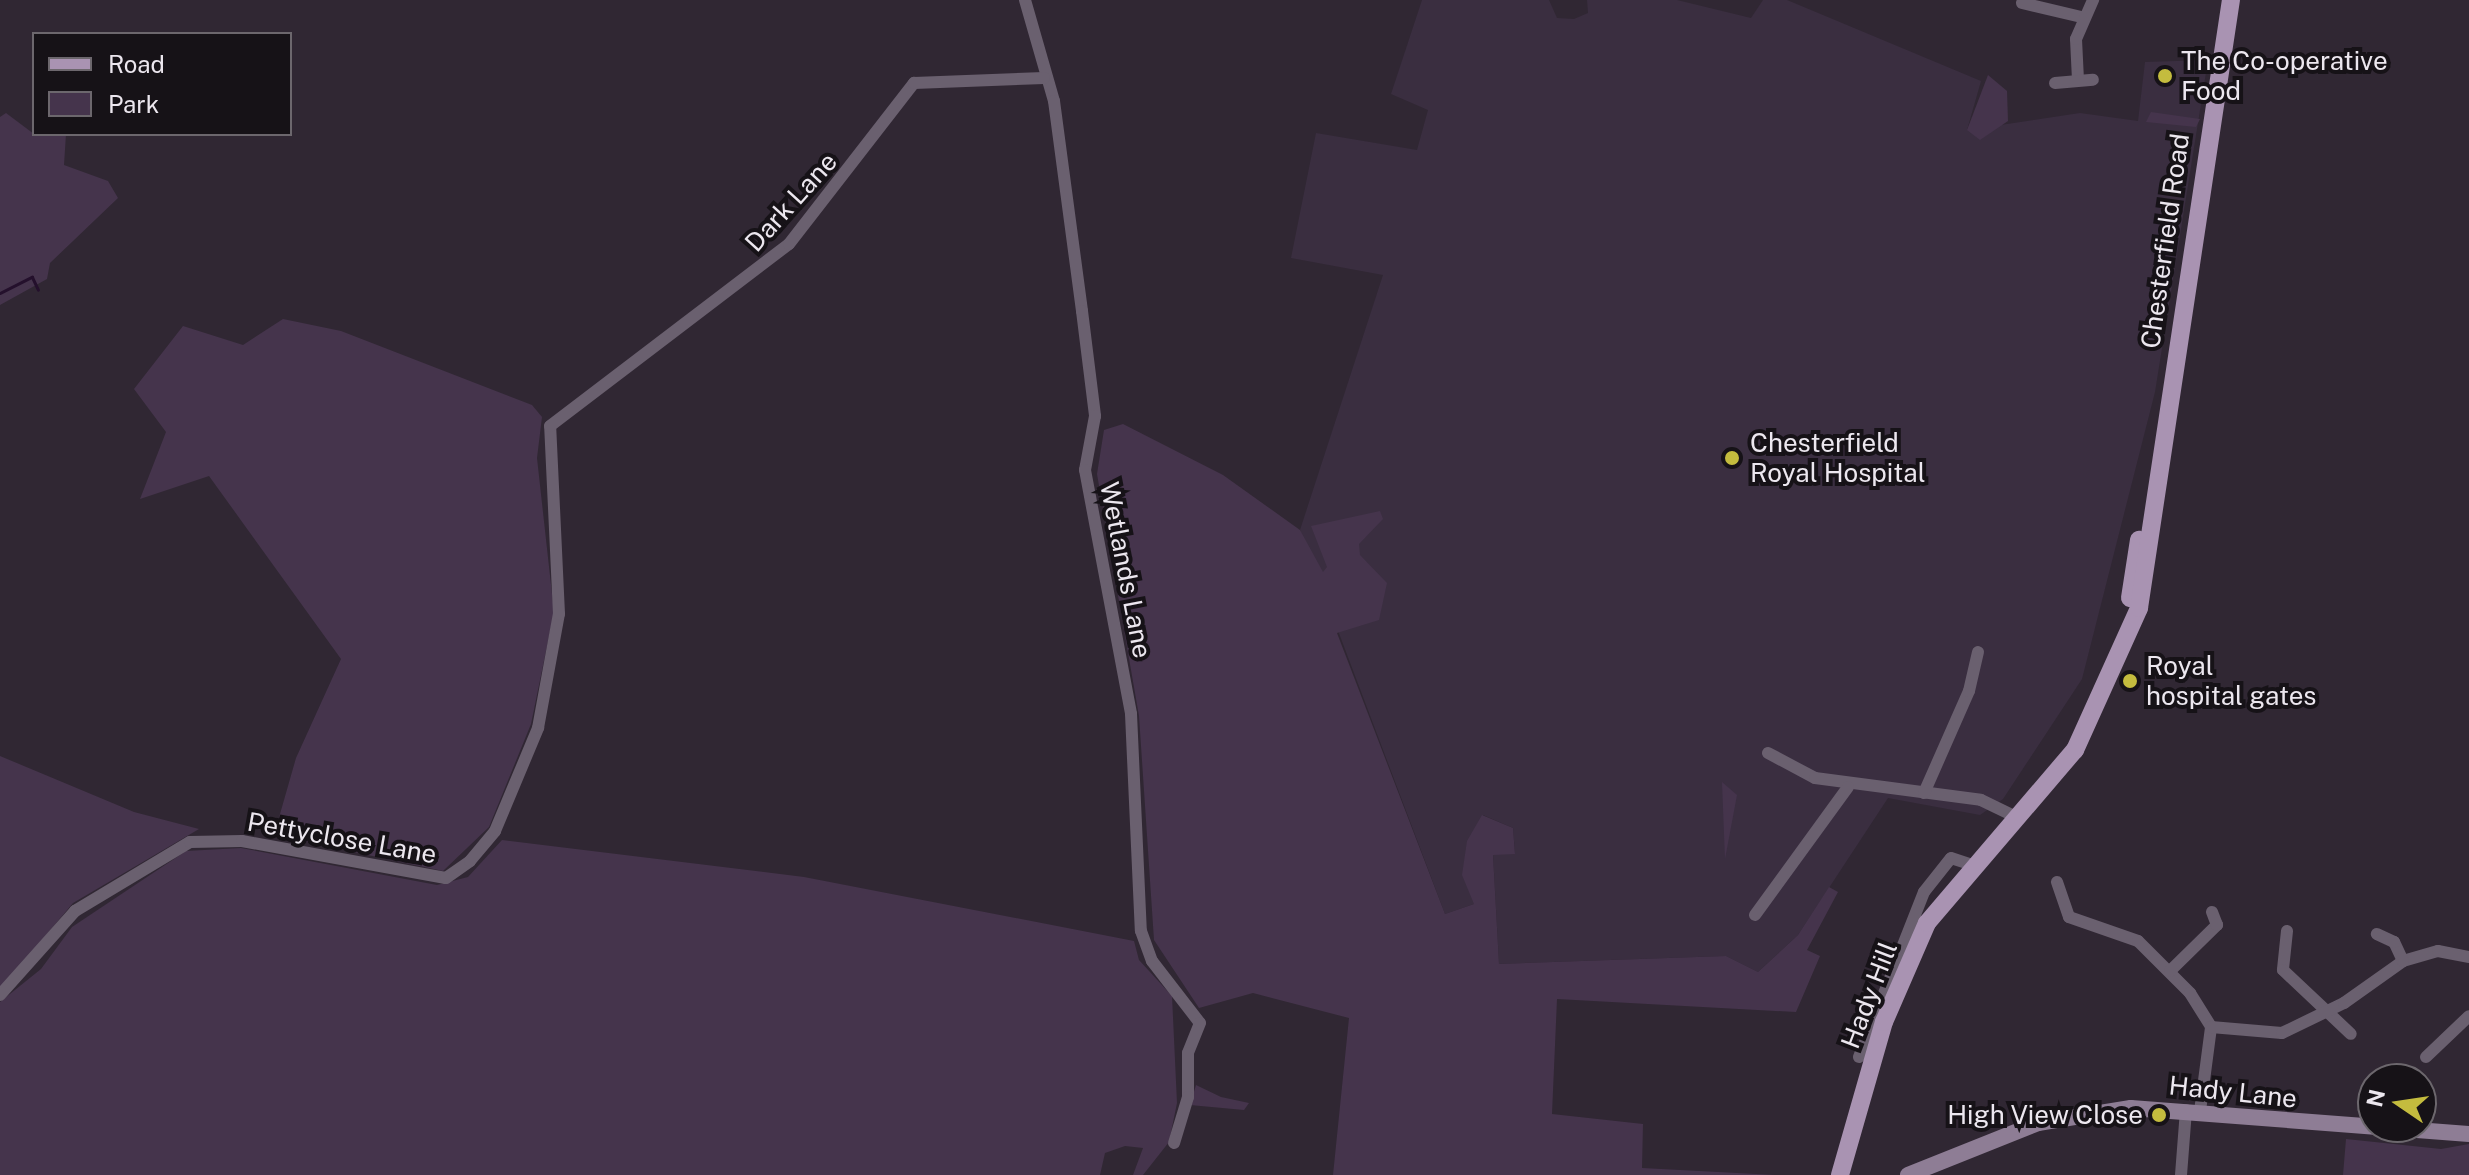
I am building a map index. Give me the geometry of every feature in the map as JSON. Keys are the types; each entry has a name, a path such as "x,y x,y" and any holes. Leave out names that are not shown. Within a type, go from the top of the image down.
{"main road":[{"name":"Chesterfield Road","path":"2146,535 2231,2"},
{"name":"Hady Hill","path":"1843,1170 1903,973 1930,918 2075,750 2123,648 2146,535"}],"street":[{"name":"Wetlands Lane","path":"1025,0 1044,78 1054,101 1095,416 1085,470 1131,714 1141,931 1152,961 1200,1023 1188,1053 1188,1097 1174,1143"},
{"path":"2078,80 2081,17 2093,0"},
{"path":"2022,3 2081,17"},
{"name":"Dark Lane","path":"446,878 495,831 538,728 559,614 545,441 556,419 625,375 789,244 914,83 1044,78"},
{"path":"2055,83 2093,80"},
{"path":"1924,793 1969,691 1978,652"},
{"path":"1768,753 1848,787 1981,800 2018,818"},
{"path":"1755,915 1848,787"},
{"name":"Pettyclose Lane","path":"0,995 75,911 190,842 242,841 446,878"},
{"name":"Hady Hill","path":"1859,1057 1924,892 1951,858 1973,865"},
{"path":"2057,882 2069,917 2138,941 2170,971 2211,1027 2181,1175"},
{"path":"2170,971 2217,925 2212,912"},
{"path":"2287,931 2283,970 2331,1009 2351,1034"},
{"path":"2377,934 2394,942 2403,961"},
{"path":"2211,1027 2282,1033 2331,1009 2403,961 2438,951 2469,957"},
{"path":"2426,1057 2469,1016"},
{"name":"Hady Lane","path":"1908,1175 2038,1123 2105,1110 2193,1110 2413,1135 2469,1134"}],"shaded area":[{"name":"Chesterfield Royal Hospital","path":"1422,0 1549,0 1557,18 1574,19 1588,13 1587,0 1677,0 1751,18 1763,0 1787,0 1981,81 1967,130 2080,113 2138,121 2145,62 2208,60 2155,392 2082,679 2003,799 1980,815 1888,798 1798,935 1758,972 1726,956 1499,964 1493,854 1515,853 1513,828 1483,815 1474,904 1445,914 1300,530 1383,275 1291,258 1316,133 1417,150 1428,110 1391,94"}],"green space":[{"path":"1988,75 2007,91 2008,121 1980,140 1967,130"},
{"path":"2151,112 2200,119 2196,127 2146,122"},
{"path":"6,113 32,132 32,136 66,136 64,165 108,181 118,198 50,263 47,279 0,305 0,117"},
{"path":"283,319 341,331 532,405 542,417 537,458 554,612 531,724 489,827 443,871 274,835 296,758 341,659 209,476 140,499 166,432 134,389 183,326 243,345"},
{"path":"1123,424 1223,475 1300,530 1323,572 1327,567 1311,526 1380,511 1383,519 1359,544 1360,555 1387,583 1379,620 1337,633 1445,914 1474,904 1462,875 1467,841 1482,815 1513,828 1515,854 1493,855 1499,964 1726,956 1758,972 1798,935 1829,887 1838,892 1807,950 1820,956 1796,1012 1557,999 1552,1114 1643,1124 1642,1168 1775,1175 1333,1175 1349,1018 1253,993 1199,1008 1154,940 1139,716 1097,474 1104,430"},
{"path":"0,756 134,812 199,829 73,903 0,990"},
{"path":"1722,782 1737,795 1725,859"},
{"path":"502,840 804,877 1134,941 1139,960 1172,996 1177,1103 1169,1142 1143,1175 1133,1175 1143,1148 1125,1146 1105,1153 1100,1175 0,1175 0,1002 41,969 72,927 186,851 241,848 437,885 468,877"},
{"path":"1196,1085 1221,1097 1249,1103 1244,1110 1190,1105"},
{"path":"2346,1139 2357,1140 2357,1143 2441,1149 2469,1144 2469,1175 2343,1175"}],"waterway":[{"path":"0,293 32,277 38,290"}],"place":[{"name":"The Co-operative Food","path":"2165,76"},
{"name":"Chesterfield Royal Hospital","path":"1732,458"},
{"name":"Royal hospital gates","path":"2130,681"},
{"name":"High View Close","path":"2159,1115"}]}
